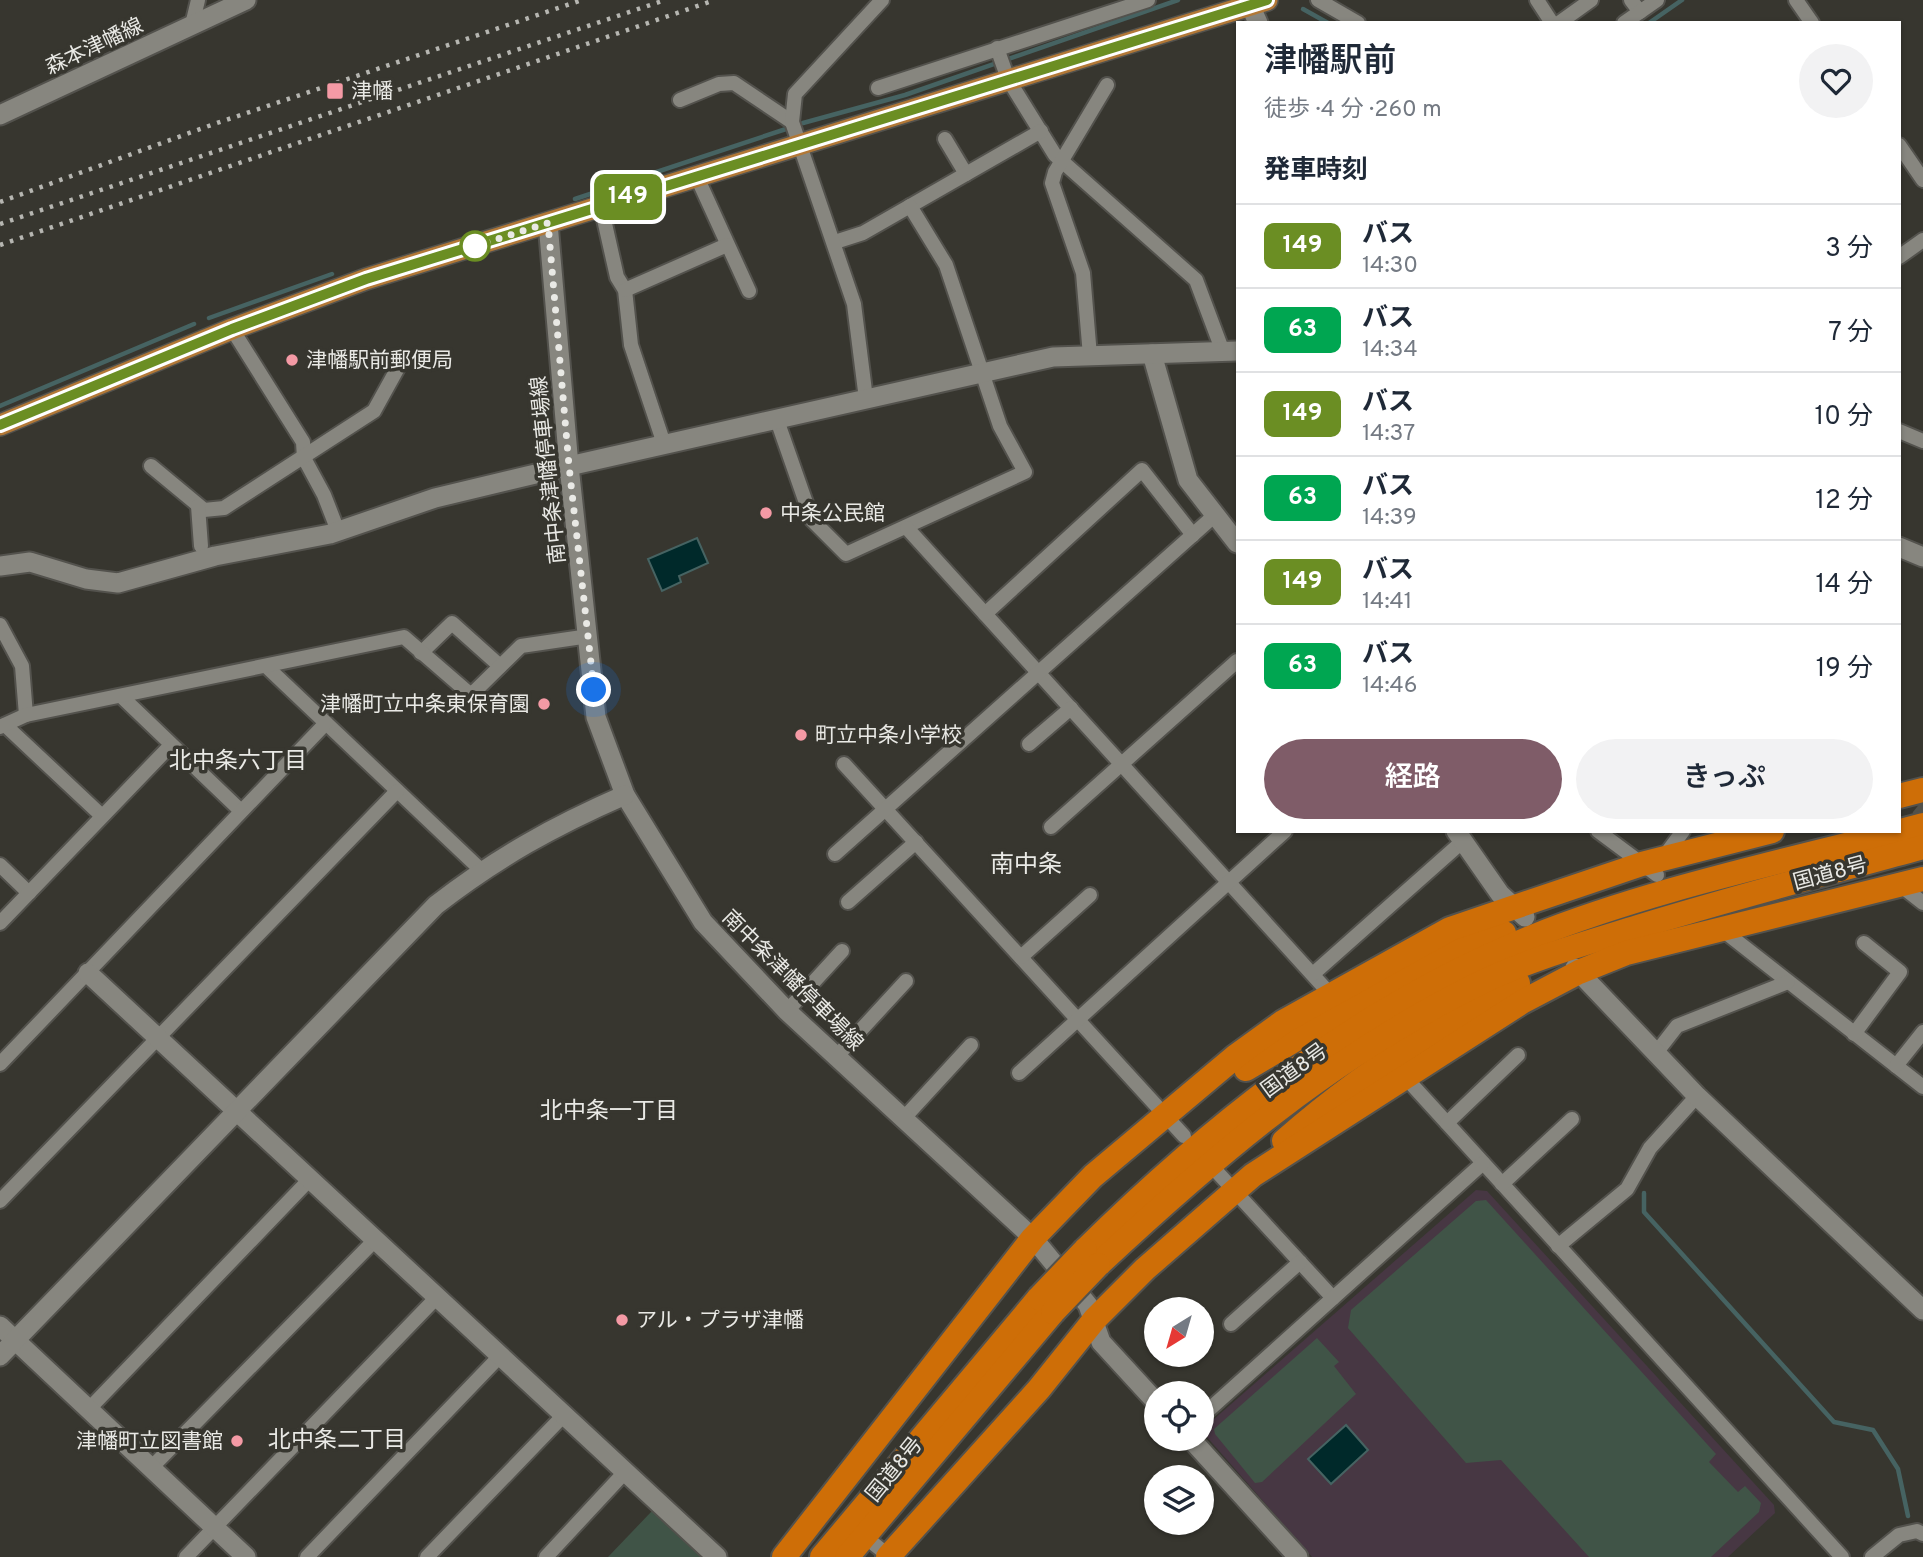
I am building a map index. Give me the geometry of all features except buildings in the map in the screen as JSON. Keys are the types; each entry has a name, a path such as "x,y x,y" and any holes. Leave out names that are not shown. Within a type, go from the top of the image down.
{"highway":[{"path":"784,1557 833,1508 1033,1238 1093,1176 1191,1092 1255,1043 1331,995 1450,929 1520,912 1653,866 1765,833"},
{"name":"国道8号","path":"822,1557 1091,1258 1143,1193 1254,1099 1317,1052 1437,980 1525,940 1575,922 1825,850 1854,833"},
{"path":"1172,1110 1231,1079 1420,965 1462,948 1634,891 1804,847 1825,850"},
{"name":"国道8号","path":"1091,1258 1268,1114 1329,1069 1476,985 1539,959 1684,912 1923,847"},
{"path":"1235,1179 1577,970 1717,925 1912,882"},
{"path":"884,1552 1039,1389 1096,1319 1145,1269 1235,1179 1259,1164 1315,1113 1425,1036 1536,974 1666,928 1684,912"},
{"name":"国道8号","path":"847,1557 1046,1305"}],"main road":[{"path":"0,425 232,329 366,279 800,142 1001,62 1259,10"}],"street":[{"path":"192,25 198,0"},
{"name":"森本津幡線","path":"0,116 246,0"},
{"path":"866,400 854,304 792,122 795,94 883,0"},
{"path":"1318,0 1355,21"},
{"path":"1537,0 1551,21"},
{"path":"1562,21 1591,0"},
{"path":"1625,21 1635,6 1657,0"},
{"path":"1796,0 1811,21"},
{"path":"878,89 1001,62 1139,1"},
{"path":"0,566 30,562 86,579 118,583 215,556 338,531 435,498 1053,357 1230,351 1196,280 1055,155 1001,62"},
{"path":"680,100 719,84 734,83 792,122"},
{"path":"1090,356 1083,274 1052,183 1107,85"},
{"path":"835,242 863,233 1041,131"},
{"path":"945,139 966,174"},
{"path":"1901,148 1923,180"},
{"path":"696,176 749,291"},
{"path":"601,206 617,277 625,290 631,345 664,444"},
{"path":"777,420 812,520 846,554 1025,472 1000,426 946,265 910,206"},
{"name":"南中条津幡停車場線","path":"548,223 569,466 596,717 625,795 704,922 787,1012 1033,1238 1088,1304 1096,1319 1101,1342 1144,1389"},
{"path":"1901,256 1923,240"},
{"path":"625,290 727,245"},
{"path":"232,329 303,442 303,458 324,495 338,531"},
{"path":"1152,354 1188,480 1236,542"},
{"path":"151,466 204,510 224,508 374,411 400,364"},
{"path":"1901,432 1923,441"},
{"path":"985,614 1142,470 1193,535"},
{"path":"198,506 196,513 201,546"},
{"path":"835,854 1215,515"},
{"path":"907,528 1331,995"},
{"path":"1901,550 1923,557"},
{"path":"422,653 453,622 500,666"},
{"path":"0,625 22,666 26,715"},
{"path":"102,816 2,726 26,715 404,637 471,695 521,646 589,636"},
{"path":"1051,827 1236,662"},
{"path":"267,667 481,870"},
{"path":"121,696 241,811"},
{"path":"1029,744 1070,708"},
{"path":"0,1064 326,723"},
{"path":"0,923 171,745"},
{"path":"844,764 1077,1018 1172,1110 1184,1136"},
{"path":"0,1200 397,790"},
{"path":"0,1356 436,905 481,870 552,827 625,795"},
{"path":"1019,1073 1283,833"},
{"path":"1601,833 1653,866 1681,833"},
{"path":"1313,974 1460,836 1500,894 1520,912"},
{"path":"848,902 916,842"},
{"path":"0,865 29,893"},
{"path":"1912,882 1923,903"},
{"path":"1021,957 1090,895"},
{"path":"1717,925 1923,1087"},
{"path":"1854,1034 1900,972 1864,943"},
{"path":"787,1012 842,951"},
{"path":"1577,970 1697,1096 1923,1310"},
{"path":"88,973 718,1557"},
{"path":"837,1056 906,981"},
{"path":"1656,1053 1677,1026 1788,982"},
{"path":"1896,1066 1923,1032"},
{"path":"904,1118 971,1045"},
{"path":"1447,1123 1518,1055"},
{"path":"1405,1077 1842,1557"},
{"path":"1558,1246 1627,1189 1650,1148 1697,1096"},
{"path":"1502,1184 1572,1119"},
{"path":"1214,1405 1483,1163"},
{"path":"89,1409 310,1179"},
{"path":"1235,1179 1332,1298"},
{"path":"151,1468 375,1240"},
{"path":"1231,1324 1300,1262"},
{"path":"186,1557 437,1297"},
{"path":"0,1326 246,1557"},
{"path":"307,1557 500,1356"},
{"path":"427,1557 564,1415"},
{"path":"1202,1451 1298,1557"},
{"path":"545,1557 625,1472"},
{"path":"1872,1557 1899,1535 1917,1531 1923,1534"}],"shaded area":[{"path":"1476,1190 1487,1191 1774,1505 1775,1513 1728,1557 1312,1557 1214,1445 1214,1419"}],"green space":[{"path":"1486,1200 1716,1454 1709,1462 1738,1492 1745,1486 1761,1503 1759,1512 1711,1557 1589,1557 1501,1460 1466,1463 1348,1328 1351,1310 1476,1201"},
{"path":"1317,1338 1339,1362 1334,1366 1356,1394 1262,1482 1255,1483 1215,1434 1214,1429"},
{"path":"652,1511 702,1557 608,1557"}],"water":[{"path":"697,538 708,563 679,576 681,582 662,591 648,559"},
{"path":"1346,1425 1368,1450 1331,1484 1308,1459"}],"waterway":[{"path":"803,123 905,95 1178,0"},
{"path":"1652,21 1682,0"},
{"path":"1303,9 1324,21"},
{"path":"575,199 786,129"},
{"path":"209,318 332,274"},
{"path":"0,406 194,324"},
{"path":"1644,1193 1644,1212 1834,1422 1873,1430 1898,1469 1908,1516"}],"tunnel":[{"path":"1917,807 1923,812"}],"railway":[{"path":"0,202 214,124 582,0"},
{"path":"0,224 665,0"},
{"path":"0,245 715,0"}],"bus line":[{"name":"149","path":"0,425 232,329 366,279 800,142 1267,0"}],"place":[{"name":"津幡","path":"335,91"},
{"name":"津幡駅前郵便局","path":"292,360"},
{"name":"中条公民館","path":"766,513"},
{"name":"津幡町立中条東保育園","path":"544,704"},
{"name":"町立中条小学校","path":"801,735"},
{"name":"アル・プラザ津幡","path":"622,1320"},
{"name":"津幡町立図書館","path":"237,1441"}],"district":[{"name":"北中条六丁目","path":"238,760"},
{"name":"南中条","path":"1026,864"},
{"name":"北中条一丁目","path":"609,1110"},
{"name":"北中条二丁目","path":"337,1439"}],"route":[{"path":"475,246 548,223 569,466 594,690"}]}
